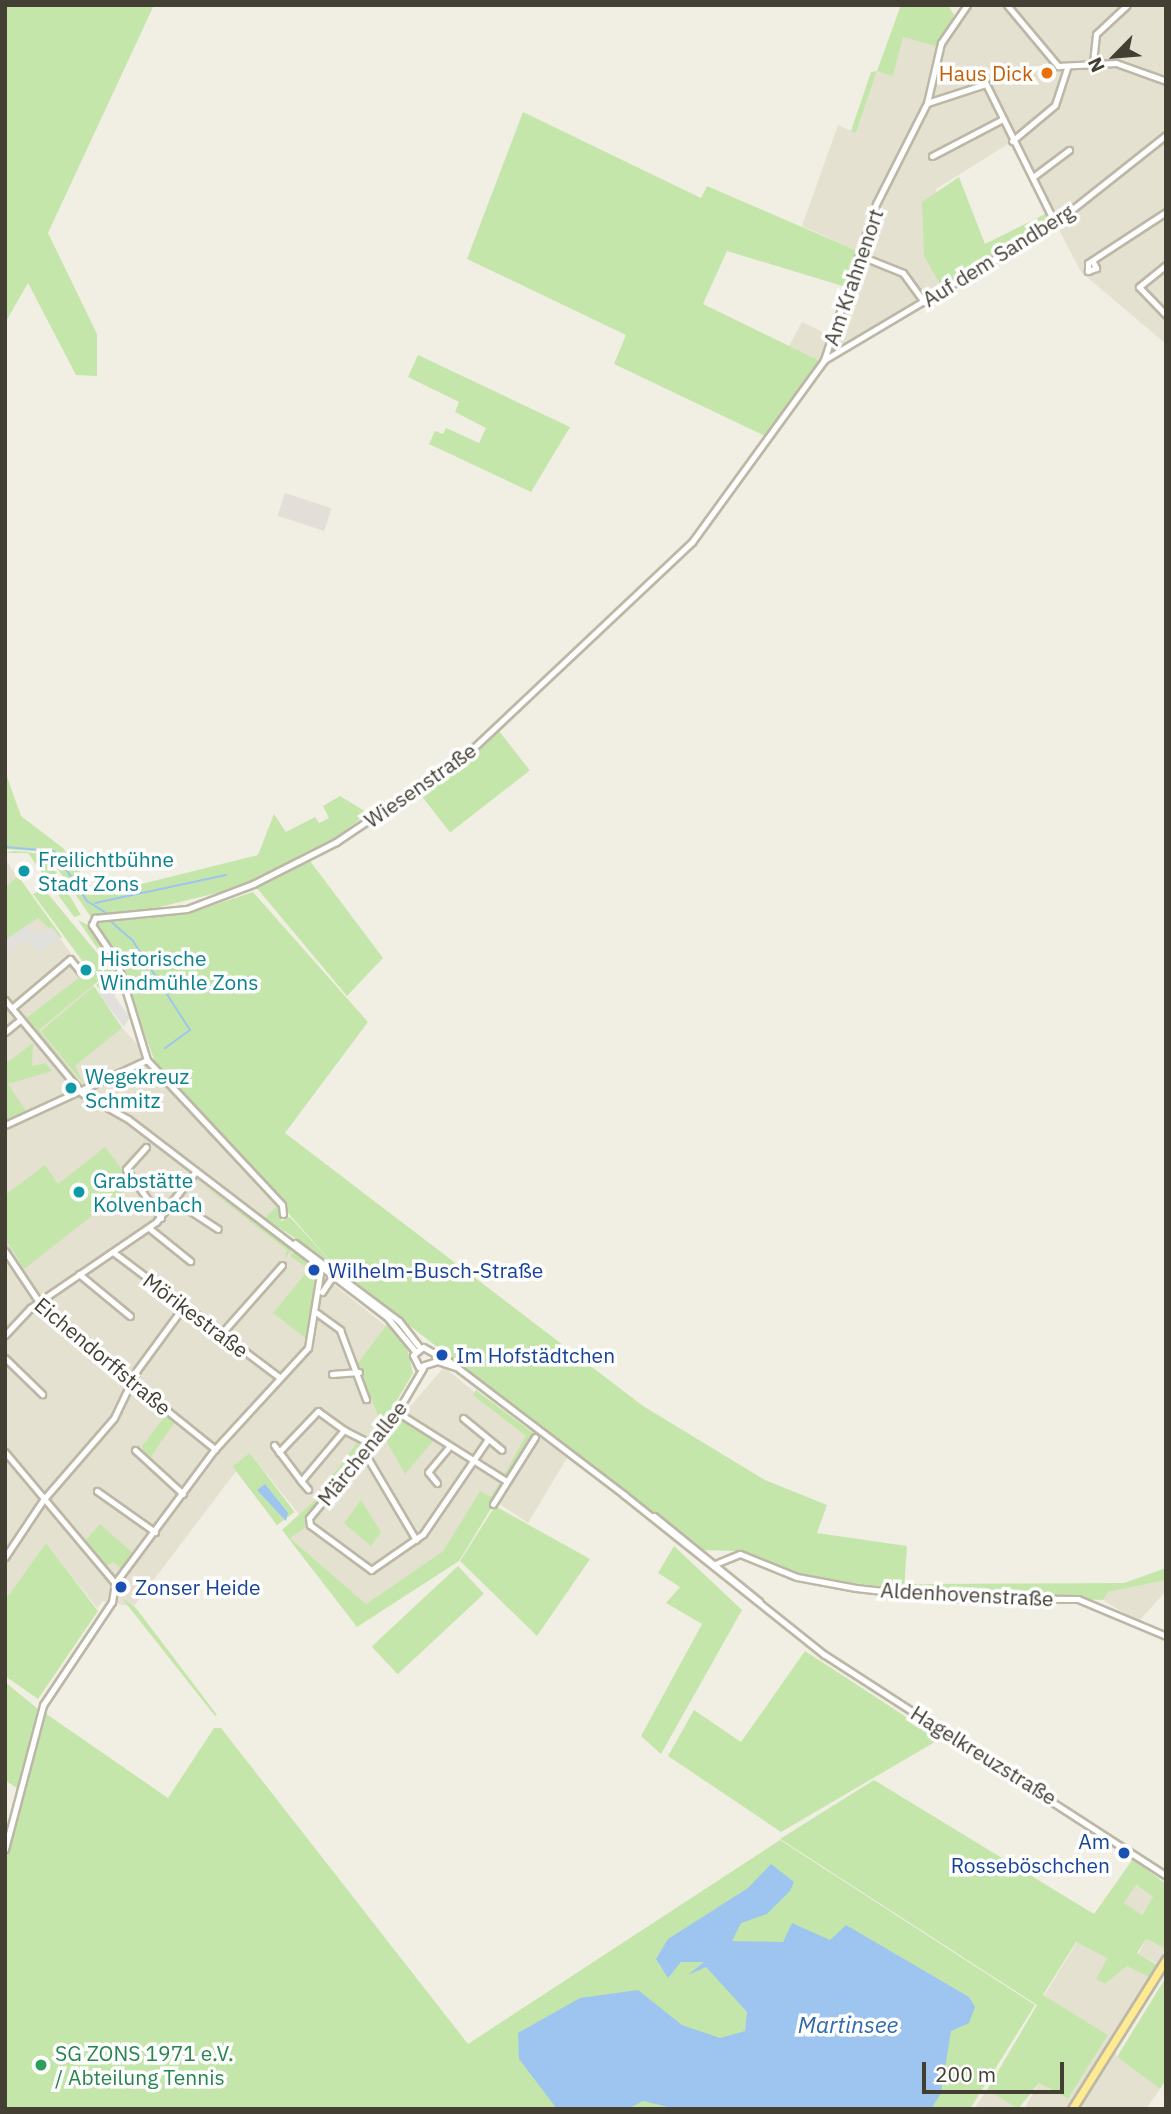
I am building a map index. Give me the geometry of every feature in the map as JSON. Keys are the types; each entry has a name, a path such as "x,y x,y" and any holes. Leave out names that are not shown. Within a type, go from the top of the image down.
{"main road":[{"path":"1072,2109 1166,1959"}],"street":[{"name":"Am Krahnenort","path":"823,361 861,256 876,204 927,103 941,43 967,5"},
{"path":"1007,5 1050,61 1067,68 1093,63 1166,81"},
{"path":"1093,63 1096,34 1127,5"},
{"path":"1012,141 1055,105 1067,68"},
{"path":"927,103 980,82 1033,177 1055,223"},
{"path":"932,156 1001,120"},
{"name":"Auf dem Sandberg","path":"823,361 1055,223 1166,135"},
{"path":"1033,177 1069,150"},
{"path":"1093,262 1166,212"},
{"path":"861,256 903,273 924,302"},
{"path":"1166,265 1139,287 1166,315"},
{"name":"Wiesenstraße","path":"148,1060 117,962 92,925 95,918 187,909 253,884 335,842 467,754 692,542 823,361"},
{"path":"12,1008 70,959 81,972"},
{"path":"5,1000 66,1079 82,1093 196,1171 394,1322 417,1349 456,1367 715,1564"},
{"path":"5,1032 20,1020"},
{"path":"5,1125 68,1094 82,1093 148,1060 265,1186 283,1214"},
{"path":"66,1079 68,1094"},
{"path":"146,1147 126,1169 161,1217"},
{"path":"5,1335 37,1304 149,1228 175,1201 196,1171"},
{"path":"175,1201 218,1229"},
{"path":"263,1221 321,1268 350,1283 399,1321 417,1349"},
{"path":"149,1228 190,1261"},
{"name":"Eichendorffstraße","path":"5,1251 37,1304 215,1449"},
{"name":"Mörikestraße","path":"113,1252 280,1378"},
{"path":"5,1269 13,1264"},
{"path":"221,1334 282,1265"},
{"path":"5,1849 43,1705 112,1602 115,1583 215,1449 308,1348 317,1313 322,1281 321,1268"},
{"path":"322,1281 333,1273"},
{"path":"320,1294 333,1273"},
{"path":"79,1274 130,1316"},
{"path":"5,1557 43,1500 98,1440 132,1381 184,1306"},
{"path":"317,1313 337,1325 359,1372 366,1399"},
{"name":"Märchenallee","path":"414,1385 417,1349"},
{"path":"432,1362 433,1355"},
{"path":"5,1358 42,1394"},
{"path":"416,1365 423,1368 432,1362 456,1367"},
{"name":"Märchenallee","path":"416,1540 366,1571 308,1521 397,1412 423,1368"},
{"path":"332,1374 359,1372"},
{"path":"279,1452 318,1411 344,1430 371,1444"},
{"path":"397,1412 468,1462 506,1481"},
{"path":"463,1418 502,1450"},
{"path":"301,1481 344,1430"},
{"path":"493,1504 535,1437"},
{"path":"364,1452 416,1540 468,1462 488,1438"},
{"path":"274,1446 308,1489"},
{"path":"437,1483 428,1472 448,1448"},
{"path":"135,1450 183,1494"},
{"path":"5,1452 115,1583"},
{"path":"97,1492 155,1532"},
{"name":"Hagelkreuzstraße","path":"623,1494 708,1565 801,1637 1166,1876"},
{"name":"Aldenhovenstraße","path":"715,1564 740,1554 814,1581 920,1595 1078,1599 1166,1636"},
{"name":"Hagelkreuzstraße","path":"715,1564 801,1637"}],"shaded area":[{"path":"963,5 1166,5 1166,344 1081,272 1013,141 936,189 943,289 835,357 820,361 789,346 802,322 833,337 860,252 802,226 838,125 856,133 877,71 893,75 903,36 941,37"},
{"path":"285,493 332,508 324,531 278,516"},
{"path":"5,859 124,1030 282,1201 263,1228 386,1326 357,1364 382,1426 389,1431 444,1367 529,1437 536,1435 567,1458 528,1523 480,1491 443,1551 366,1604 290,1538 305,1522 250,1453 133,1607 103,1601 97,1608 46,1543 5,1600"},
{"path":"28,925 42,935 52,927 60,938 39,953 29,939 5,956 5,940"},
{"path":"116,981 115,997 130,1017 124,1027 99,994"},
{"path":"1166,1580 1166,1591 1138,1622 1103,1600 1108,1592"},
{"path":"1135,1885 1153,1897 1141,1916 1123,1903"},
{"path":"1146,1939 1166,1949 1158,1964 1138,1954"},
{"path":"1077,1942 1107,1958 1096,1979 1105,1984 1127,1965 1149,1977 1112,2038 1117,2057 1160,2089 1146,2109 1024,2109 1039,2083 1068,2099 1108,2035 1044,1996"},
{"path":"987,2090 1018,2109 974,2109"}],"green space":[{"path":"5,5 154,5 48,233 97,334 97,376 76,375 28,283 5,323"},
{"path":"901,5 948,5 954,15 938,47 903,37 893,76 877,71"},
{"path":"877,71 856,133 851,131 871,72"},
{"path":"523,112 701,198 707,186 860,252 849,288 727,251 703,304 820,361 769,438 614,364 626,335 467,259"},
{"path":"959,177 985,244 1045,214 1053,222 943,289 924,256 922,202"},
{"path":"418,355 570,427 531,492 429,444 435,431 443,434 446,428 479,443 486,428 455,412 459,402 408,377"},
{"path":"499,731 530,770 450,833 419,793"},
{"path":"5,771 21,816 63,848 97,895 258,855 274,814 286,832 315,817 319,823 329,818 323,806 340,796 368,813 328,844 253,884 111,919 196,911 253,892 368,1022 285,1133 643,1406 765,1480 827,1505 817,1533 907,1546 904,1590 804,1576 736,1551 701,1550 341,1273 155,1062 113,949 46,852 5,849"},
{"path":"14,851 46,855 81,915 74,917 28,853 5,853"},
{"path":"310,861 383,958 347,996 256,887"},
{"path":"18,876 62,937 38,918 5,940 5,888"},
{"path":"44,889 102,959 102,978 39,1030 83,1086 24,1020 89,970 33,894"},
{"path":"78,920 90,926 116,963 119,983 102,991 96,985 104,978 104,958"},
{"path":"94,986 122,1028 75,1066 85,1086 41,1031"},
{"path":"33,1043 32,1066 45,1063 52,1071 8,1084 26,1111 5,1121 5,1064"},
{"path":"105,1147 133,1184 24,1269 5,1238 5,1195 45,1165 58,1184"},
{"path":"195,1179 292,1249 284,1260 287,1250"},
{"path":"279,1204 281,1221 290,1217 333,1264 265,1218"},
{"path":"294,1251 319,1274 308,1340 273,1313 309,1269 290,1256"},
{"path":"388,1323 407,1348 413,1373 382,1426 357,1364"},
{"path":"476,1390 536,1435 459,1561 357,1627 282,1530 313,1502 359,1440 362,1446 306,1517 305,1528 290,1538 366,1604 443,1551 480,1491 491,1497 526,1436 473,1395"},
{"path":"166,1415 175,1422 147,1462 142,1446"},
{"path":"400,1418 433,1441 405,1474 384,1437"},
{"path":"250,1453 295,1512 277,1525 232,1466"},
{"path":"361,1500 381,1532 371,1546 344,1523"},
{"path":"495,1506 590,1559 537,1636 460,1561"},
{"path":"100,1524 134,1554 123,1570 113,1562 103,1568 83,1543"},
{"path":"46,1543 98,1611 38,1699 5,1676 5,1600"},
{"path":"674,1546 742,1610 661,1754 641,1736 702,1624 666,1603 680,1587 658,1573"},
{"path":"458,1566 484,1594 398,1674 372,1646"},
{"path":"1166,1568 1166,1580 1108,1592 1103,1600 906,1593 909,1584 1124,1583"},
{"path":"121,1597 136,1608 217,1715 215,1716"},
{"path":"805,1651 940,1739 781,1832 668,1756 694,1710 741,1742"},
{"path":"5,1682 38,1709 18,1789 5,1780"},
{"path":"45,1713 168,1798 214,1728 221,1728 468,2044 780,1840 1035,2005 970,2109 5,2109 5,1858"},
{"path":"874,1780 1094,1914 1133,1859 1166,1884 1166,1949 1146,1939 1137,1953 1157,1965 1149,1977 1127,1966 1105,1984 1096,1979 1107,1958 1076,1942 1043,1995 1108,2035 1068,2099 1039,2083 1018,2109 987,2090 1037,2005 780,1839","holes":["1136,1885 1153,1897 1142,1915 1124,1903"]},
{"path":"1166,1977 1166,2080 1160,2089 1117,2057"}],"water":[{"path":"265,1484 288,1513 286,1521 257,1490"},
{"name":"Martinsee","path":"771,1864 794,1882 790,1891 767,1914 741,1923 732,1941 783,1942 792,1923 830,1940 846,1925 969,1997 975,2007 969,2023 951,2031 941,2093 931,2109 676,2109 643,2101 628,2109 557,2109 519,2059 518,2033 580,1998 638,1990 682,2025 720,2038 745,2031 747,2012 706,1967 688,1975 704,1962 681,1962 668,1978 656,1959 668,1939 748,1888"}],"waterway":[{"path":"5,847 54,851 87,901 106,913"},
{"path":"95,903 226,875"},
{"path":"108,919 133,941 190,1030 165,1048"}],"place":[{"name":"Haus Dick","path":"1047,73"},
{"name":"Freilichtbühne Stadt Zons","path":"24,871"},
{"name":"Historische Windmühle Zons","path":"86,970"},
{"name":"Wegekreuz Schmitz","path":"71,1088"},
{"name":"Grabstätte Kolvenbach","path":"79,1192"},
{"name":"Wilhelm-Busch-Straße","path":"314,1270"},
{"name":"Im Hofstädtchen","path":"442,1355"},
{"name":"Zonser Heide","path":"121,1587"},
{"name":"Am Rosseböschchen","path":"1124,1853"},
{"name":"SG ZONS 1971 e.V. / Abteilung Tennis","path":"41,2065"}]}
